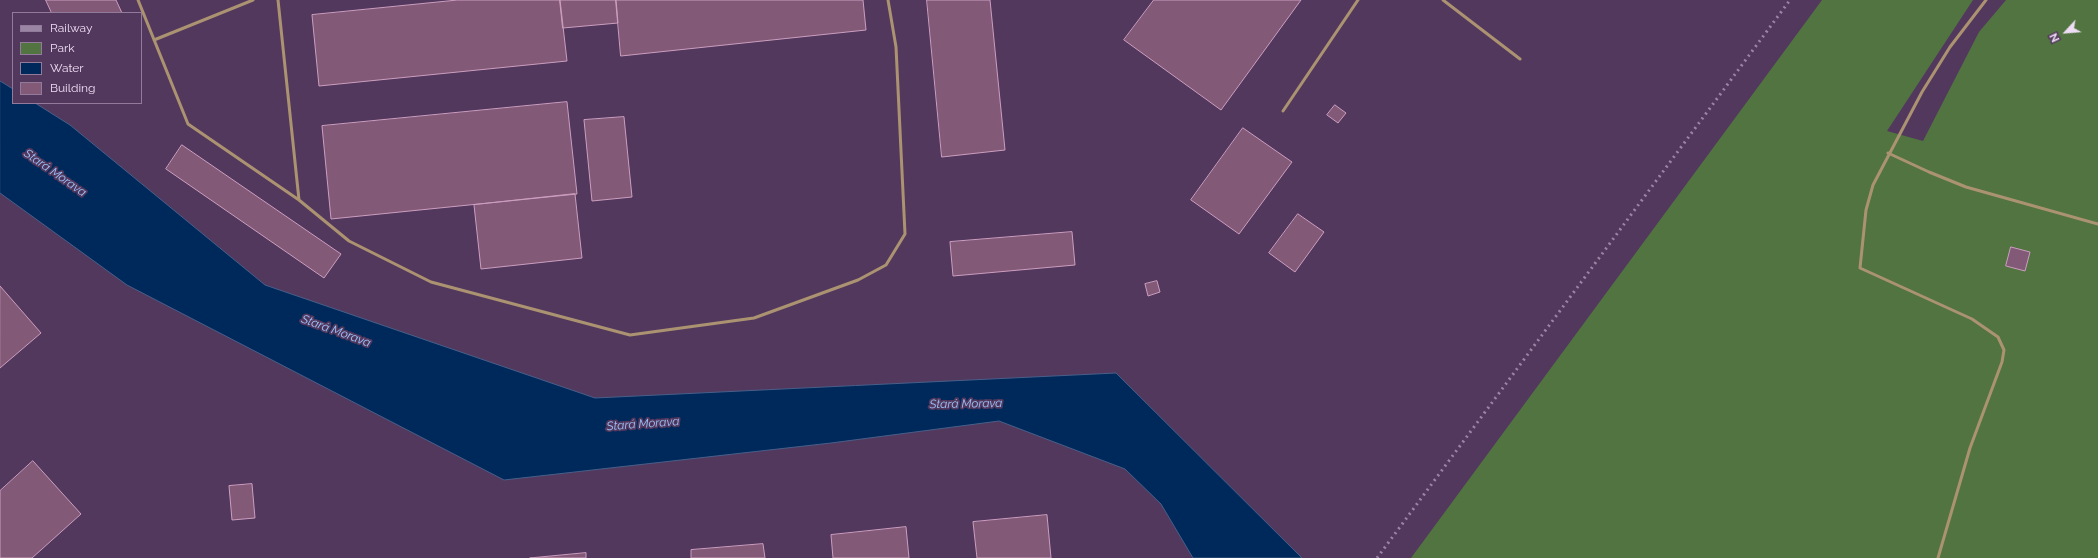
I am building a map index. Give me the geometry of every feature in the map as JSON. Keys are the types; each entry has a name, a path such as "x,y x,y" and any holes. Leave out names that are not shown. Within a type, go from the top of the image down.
{"lane":[{"path":"138,0 188,124 299,200 349,241 431,282 630,335 754,318 858,280 886,265 904,234 896,47 888,0"},
{"path":"154,40 253,0"},
{"path":"278,0 299,200"},
{"path":"1283,111 1358,0"},
{"path":"1443,0 1520,59"},
{"path":"1938,558 1970,448 2002,362 2004,350 1998,337 1972,319 1860,268 1866,210 1873,185 1888,153 1950,47 1986,0"},
{"path":"1888,153 1929,172 1966,186 2098,224"}],"green space":[{"path":"1822,0 1973,0 1887,131 1923,141 1979,32 2006,0 2098,0 2098,558 1411,558"}],"water":[{"name":"Stará Morava","path":"0,81 12,88 12,104 37,104 70,125 265,285 595,398 1116,373 1302,558 1193,558 1161,504 1125,469 999,421 831,443 504,480 127,285 0,193"}],"building":[{"path":"46,0 116,0 122,12 52,12"},
{"path":"458,0 560,0 567,61 319,86 312,15"},
{"path":"560,0 616,0 618,23 563,28"},
{"path":"616,0 863,0 866,30 621,56"},
{"path":"927,0 990,0 1005,150 942,157"},
{"path":"1154,0 1301,0 1221,110 1124,40"},
{"path":"567,102 577,194 331,219 322,126"},
{"path":"1335,105 1346,113 1338,123 1327,115"},
{"path":"624,117 632,197 592,201 584,120"},
{"path":"1243,128 1292,162 1239,234 1191,200"},
{"path":"182,145 341,254 324,278 166,169"},
{"path":"575,194 582,258 481,269 474,205"},
{"path":"1298,214 1324,232 1295,272 1269,253"},
{"path":"1072,232 1075,265 953,276 950,242"},
{"path":"2011,247 2030,252 2025,271 2006,266"},
{"path":"1157,281 1160,292 1148,296 1145,284"},
{"path":"0,286 41,333 0,368"},
{"path":"33,461 81,514 32,558 0,558 0,491"},
{"path":"252,484 255,518 232,520 229,486"},
{"path":"1047,515 1051,558 977,558 973,522"},
{"path":"906,527 909,558 833,558 831,535"},
{"path":"763,544 765,558 691,558 691,550"},
{"path":"586,553 586,558 530,558"}],"railway":[{"path":"1377,558 1790,0"}]}
